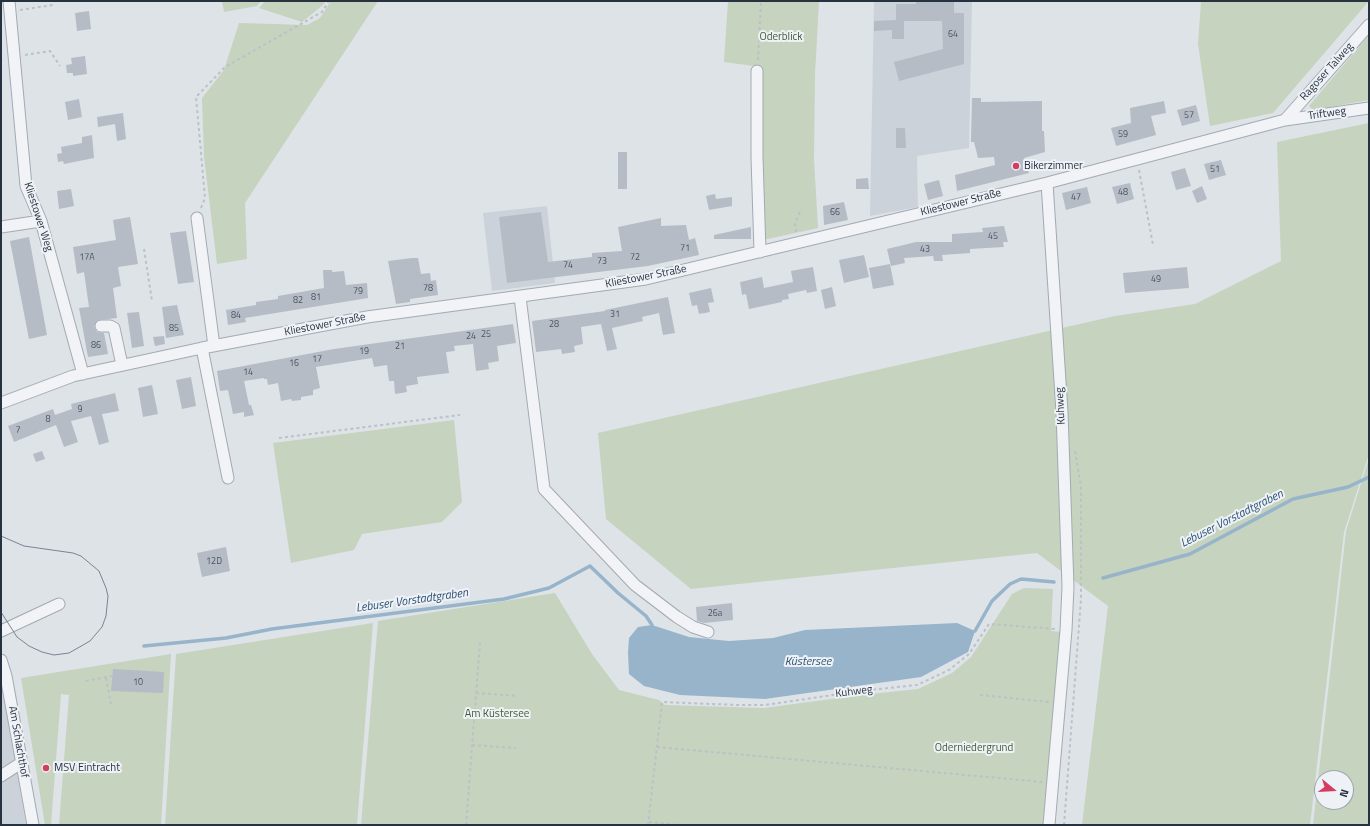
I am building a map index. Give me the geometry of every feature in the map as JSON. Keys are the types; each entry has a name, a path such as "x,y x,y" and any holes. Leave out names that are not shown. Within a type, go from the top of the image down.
{"street":[{"name":"Kliestower Weg","path":"9,7 26,186 41,221 83,374"},
{"name":"Ragoser Talweg","path":"1285,120 1369,25"},
{"path":"757,71 757,157 760,252"},
{"name":"Triftweg","path":"1285,120 1369,108"},
{"name":"Kliestower Straße","path":"1,403 83,374 202,348 367,317 646,279 1047,182 1285,120"},
{"name":"Kuhweg","path":"1047,182 1062,412 1068,587 1066,630 1049,825"},
{"path":"196,218 214,346"},
{"path":"1,227 41,221"},
{"path":"520,297 544,489 635,585 677,617 693,627 708,632"},
{"path":"101,326 110,326 114,328 122,365"},
{"path":"202,348 228,478"},
{"path":"1,630 59,604"},
{"name":"Am Schlachthof","path":"1,660 6,676 33,825"},
{"path":"1,776 21,763"}],"path":[{"path":"196,218 205,198 196,97 225,67 322,12 329,1"},
{"path":"757,71 761,1"},
{"path":"9,7 53,5"},
{"path":"14,56 50,50 60,66"},
{"path":"1137,159 1153,245"},
{"path":"794,223 802,210"},
{"path":"144,249 152,301"},
{"path":"279,438 460,415"},
{"name":"Kuhweg","path":"679,825 649,824 662,702 765,705 860,691 917,685 949,670 969,654 989,624 1066,630"},
{"path":"466,825 480,643"},
{"path":"86,681 112,676"},
{"path":"106,678 111,704"},
{"path":"476,692 518,696"},
{"path":"980,694 1060,703"},
{"path":"472,745 516,748"},
{"path":"657,747 1053,782"}],"shaded area":[{"path":"874,1 972,1 969,148 917,156 918,207 870,216"},
{"path":"547,206 555,283 492,291 483,213"},
{"path":"1,678 2,679 26,825 1,825"}],"green space":[{"path":"222,1 261,1 257,6 224,12"},
{"path":"265,1 326,1 302,22 259,8"},
{"path":"331,1 378,1 245,203 247,259 217,264 204,157 202,98 224,70 239,23 307,25 320,18"},
{"name":"Oderblick","path":"728,1 819,1 815,74 814,160 818,228 763,240 761,67 724,62"},
{"path":"1201,1 1369,1 1273,113 1210,126 1198,44"},
{"path":"1369,35 1369,100 1313,110 1309,106"},
{"path":"1369,123 1369,454 1344,532 1316,770 1314,770 1314,791 1310,825 1082,825 1108,606 1037,553 691,589 606,519 598,433 1115,316 1195,304 1281,261 1277,142"},
{"path":"454,420 462,502 442,522 362,534 354,550 291,563 273,443"},
{"path":"1369,458 1369,825 1313,825 1315,810 1354,810 1354,770 1319,770 1346,531"},
{"path":"1024,588 1053,589 1051,631 1062,632 1045,825 361,825 378,621 555,593 592,654 619,690 659,700 665,705 764,708 918,689 952,673 971,657 1012,594"},
{"path":"373,623 357,825 165,825 176,654"},
{"path":"171,654 161,825 59,825 69,695 61,694 51,825 45,825 21,678"}],"water":[{"name":"Küstersee","path":"957,623 975,631 968,652 921,677 765,699 680,695 644,686 629,674 629,638 638,627 652,625 689,637 729,641 773,638 805,630"}],"building":[{"path":"916,1 954,1 954,13 964,13 964,64 899,81 894,62 943,49 942,21 904,21 904,39 892,39 892,30 874,31 874,21 896,20 896,4 916,4"},
{"path":"89,11 91,29 77,31 75,13"},
{"path":"85,56 87,74 73,76 73,73 67,73 66,65 72,64 71,58"},
{"path":"972,98 981,98 981,102 1042,101 1042,131 1044,131 1045,152 1024,158 1029,173 957,191 955,175 995,165 994,157 978,158 974,142 971,142"},
{"path":"79,99 82,117 68,120 65,102"},
{"path":"1164,101 1166,113 1151,116 1156,135 1116,146 1111,128 1131,123 1130,108"},
{"path":"1196,105 1200,121 1182,126 1177,110"},
{"path":"123,113 126,139 117,141 115,124 98,127 97,117"},
{"path":"896,128 905,128 906,148 896,148"},
{"path":"92,135 94,158 64,164 63,161 58,162 57,154 62,153 61,147 82,143 82,137"},
{"path":"618,152 627,152 627,189 618,189"},
{"path":"1221,160 1226,175 1209,180 1204,164"},
{"path":"1185,168 1191,186 1176,190 1171,172"},
{"path":"868,178 869,189 856,189 856,179"},
{"path":"939,180 943,196 928,200 924,184"},
{"path":"1130,183 1134,199 1117,204 1112,187"},
{"path":"1202,186 1207,199 1197,203 1192,191"},
{"path":"1087,187 1091,203 1066,210 1062,193"},
{"path":"71,189 74,206 59,209 57,191"},
{"path":"715,194 716,199 732,197 732,206 709,210 706,196"},
{"path":"844,202 848,220 824,225 823,206"},
{"path":"541,212 548,262 592,257 592,253 622,251 618,227 661,218 661,226 686,225 689,240 695,238 699,255 648,266 507,283 499,217"},
{"path":"130,217 138,264 118,267 121,286 113,288 117,318 98,320 94,326 97,332 104,333 108,354 88,357 79,308 89,307 84,272 77,274 73,247 116,240 113,220"},
{"path":"1004,226 1008,242 1003,242 1004,247 970,249 970,253 942,255 943,261 934,261 933,256 904,258 905,263 891,266 887,249 916,242 952,242 952,234 983,232 982,228"},
{"path":"751,227 751,239 714,239 714,235"},
{"path":"186,231 194,282 178,284 170,233"},
{"path":"29,237 47,335 29,339 10,241"},
{"path":"864,255 869,277 844,283 839,260"},
{"path":"418,258 421,274 430,273 431,281 436,280 438,295 410,299 410,302 396,304 388,261"},
{"path":"890,264 894,285 873,289 869,268"},
{"path":"813,267 817,291 807,293 806,290 788,294 789,299 782,300 782,302 749,309 746,294 742,295 740,282 762,277 764,288 793,282 791,271"},
{"path":"1187,267 1189,288 1125,293 1123,273"},
{"path":"323,270 332,270 332,272 344,271 346,285 367,283 368,298 245,318 246,322 228,325 226,310 256,305 256,302 278,299 278,296 324,288"},
{"path":"832,287 836,306 825,309 821,290"},
{"path":"711,288 714,302 708,303 710,312 699,314 697,305 692,306 689,293"},
{"path":"668,297 675,333 663,335 659,313 642,317 643,321 612,328 617,349 607,351 601,324 581,327 583,344 574,346 575,352 562,354 561,349 536,352 532,321 605,311"},
{"path":"177,305 184,335 166,338 162,307"},
{"path":"139,312 144,346 132,348 127,313"},
{"path":"513,324 516,343 497,346 499,361 488,363 489,369 476,371 473,344 454,346 455,351 446,352 449,373 417,377 418,384 406,386 407,392 395,394 394,381 389,381 387,365 374,367 372,358 316,367 320,388 313,390 313,395 301,397 301,400 292,401 291,399 281,401 278,383 268,385 267,379 264,378 244,381 249,405 251,405 254,415 244,417 244,412 233,414 228,390 220,391 217,371 334,349"},
{"path":"164,336 165,344 155,346 153,337"},
{"path":"191,377 196,406 182,409 176,380"},
{"path":"152,385 158,414 143,417 138,388"},
{"path":"115,393 119,411 102,414 109,442 99,445 91,416 71,421 78,442 64,447 56,425 14,442 8,426 53,409 55,415 72,409 71,404"},
{"path":"42,451 45,459 36,462 33,454"},
{"path":"226,547 230,571 202,577 197,553"},
{"path":"732,603 733,620 704,623 697,621 696,607"},
{"path":"113,669 164,672 163,693 111,691"}],"waterway":[{"name":"Lebuser Vorstadtgraben","path":"1103,578 1190,554 1293,499 1348,487 1369,477"},
{"name":"Lebuser Vorstadtgraben","path":"144,646 226,638 272,629 504,599 549,588 590,566 618,593 646,616 652,625"},
{"name":"Lebuser Vorstadtgraben","path":"975,631 992,601 1010,584 1021,579 1054,582"}],"tram line":[{"path":"1,536 24,546 73,553 81,556 99,571 108,596 106,616 102,627 90,641 69,653 54,655 42,652 29,646 17,637 1,612"}],"place":[{"name":"Bikerzimmer","path":"1016,166"},
{"name":"MSV Eintracht","path":"46,768"}],"park label":[{"name":"Am Küstersee","path":"497,714"},
{"name":"Oderniedergrund","path":"974,748"}]}
